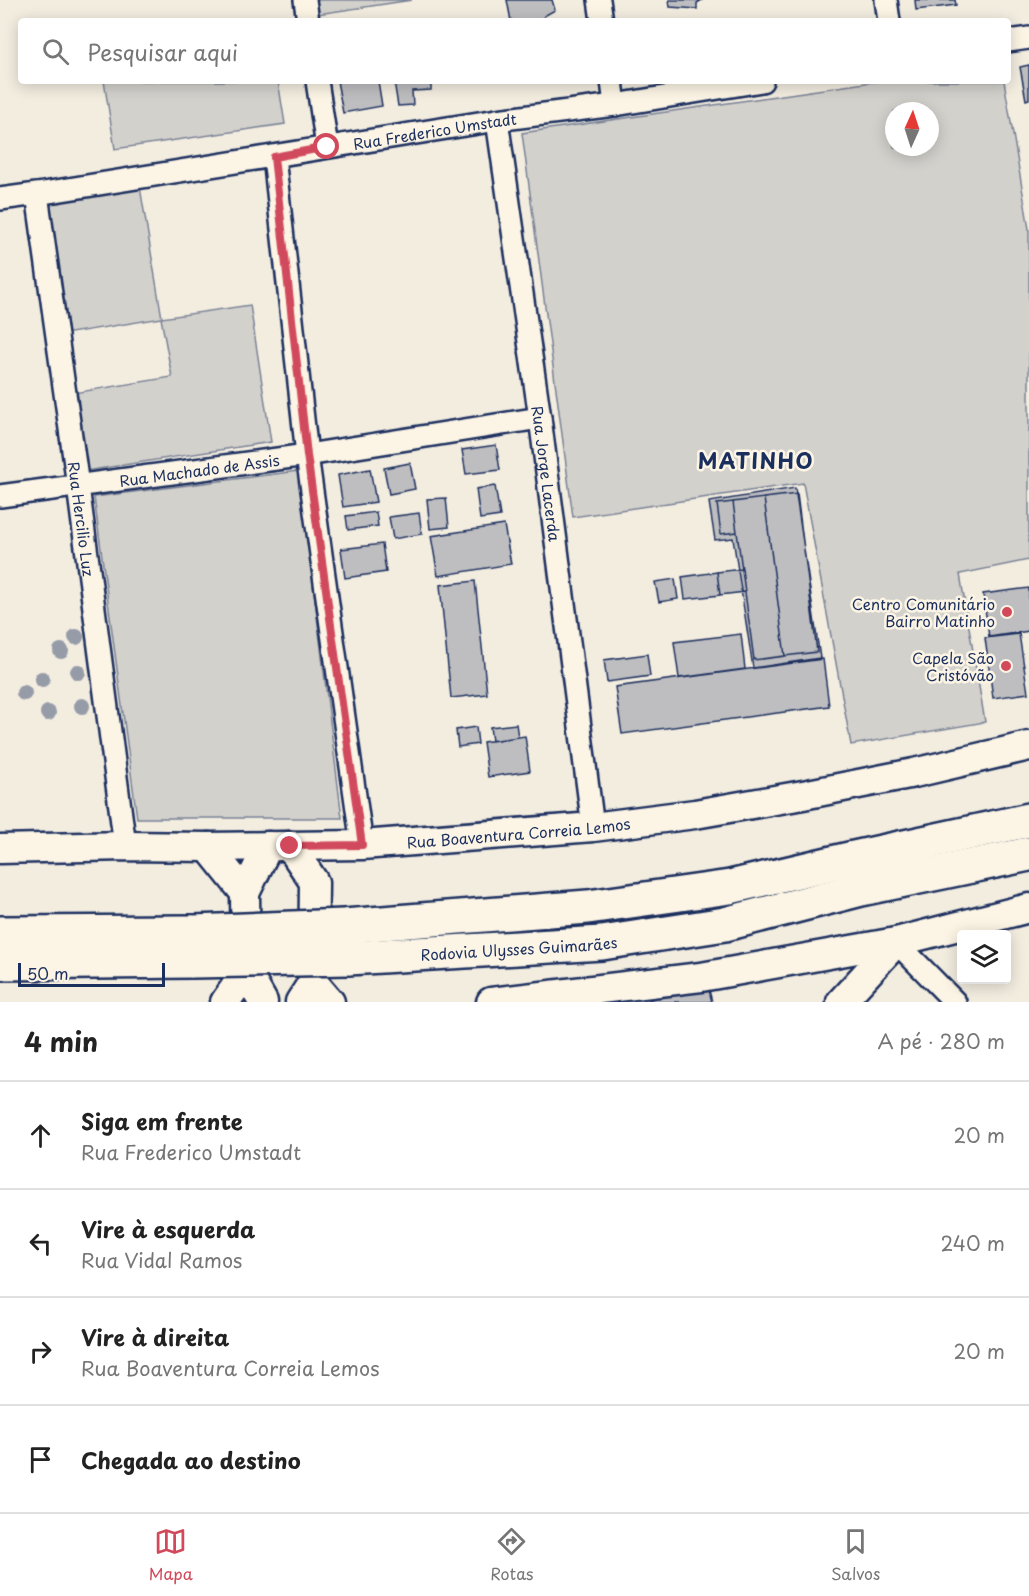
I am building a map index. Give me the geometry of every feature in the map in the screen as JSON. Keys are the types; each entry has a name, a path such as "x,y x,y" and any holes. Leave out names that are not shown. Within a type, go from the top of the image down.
{"highway":[{"name":"Rodovia Ulysses Guimarães","path":"0,963 193,946 344,926 588,907 730,887 1029,820"},
{"name":"Rodovia Ulysses Guimarães","path":"0,933 348,958 613,941 725,924 861,889 1029,854"}],"street":[{"path":"304,0 307,18"},
{"path":"599,0 602,18"},
{"path":"886,0 889,18"},
{"path":"1011,41 1029,38"},
{"path":"317,84 327,147"},
{"path":"612,84 615,105"},
{"name":"Rua Frederico Umstadt","path":"0,199 497,120 615,105 744,84"},
{"name":"Rua Jorge Lacerda","path":"497,120 540,418 593,826"},
{"path":"274,157 349,845 314,882 314,995"},
{"name":"Rua Hercilio Luz","path":"37,194 125,846"},
{"name":"Rua Machado de Assis","path":"0,496 307,455 540,418"},
{"name":"Rua Boaventura Correia Lemos","path":"0,849 349,845 593,826 695,814 803,795 914,773 1029,746"},
{"path":"262,1002 246,972 245,893 279,846 314,882"},
{"path":"208,847 245,893"},
{"path":"491,1002 701,977 896,942 1029,908"},
{"path":"841,1002 896,942"},
{"path":"896,942 955,1002"},
{"path":"225,1002 246,972"}],"shaded area":[{"path":"316,0 412,0 318,14"},
{"path":"104,84 278,84 285,124 115,149"},
{"path":"858,84 1005,84 1029,229 1029,560 960,574 985,722 851,745 803,483 573,517 522,133"},
{"path":"140,187 162,318 250,305 271,442 85,471 73,393 172,377 161,318 65,334 43,203"},
{"path":"299,471 342,818 137,818 94,497"}],"building":[{"path":"507,0 552,0 555,10 544,18 510,18"},
{"path":"669,0 702,0 697,3 697,9 670,7"},
{"path":"915,0 955,0 956,5 916,10"},
{"path":"1029,65 1029,99 1026,100 1020,67"},
{"path":"338,84 378,84 382,106 343,113"},
{"path":"394,84 431,84 431,90 412,91 413,105 398,106"},
{"path":"496,445 500,470 466,474 462,450"},
{"path":"410,463 415,489 389,494 384,468"},
{"path":"370,469 376,502 343,507 338,475"},
{"path":"495,486 500,516 480,519 476,489"},
{"path":"795,488 820,658 753,668 733,538 715,540 709,502"},
{"path":"797,494 817,652 785,656 764,498"},
{"path":"446,498 449,527 430,529 427,499"},
{"path":"764,498 785,656 754,660 733,502"},
{"path":"733,502 737,532 721,534 717,504"},
{"path":"376,512 378,526 348,530 346,516"},
{"path":"419,513 422,534 393,539 389,517"},
{"path":"504,525 511,564 438,576 431,536"},
{"path":"382,544 386,572 345,578 341,549"},
{"path":"742,569 745,592 720,595 717,572"},
{"path":"717,572 720,595 685,599 682,577"},
{"path":"675,579 678,599 659,602 655,582"},
{"path":"475,581 487,694 451,698 440,585"},
{"name":"Centro Comunitário Bairro Matinho","path":"1029,588 1029,631 989,637 983,594"},
{"path":"741,634 745,669 679,678 674,642"},
{"name":"Capela São Cristóvão","path":"1019,634 1028,693 993,698 985,638"},
{"path":"647,654 650,676 607,682 604,660"},
{"path":"823,659 829,706 622,734 615,687"},
{"path":"516,724 518,737 492,741 490,727"},
{"path":"476,727 478,744 458,747 456,730"},
{"path":"525,736 530,771 488,777 483,742"},
{"path":"709,990 712,1002 652,1002 649,999"}],"place":[{"name":"Centro Comunitário Bairro Matinho","path":"1007,612"},
{"name":"Capela São Cristóvão","path":"1006,666"}],"district":[{"name":"MATINHO","path":"756,460"}],"route":[{"path":"290,846 362,845 307,455 274,157 327,147"}]}
